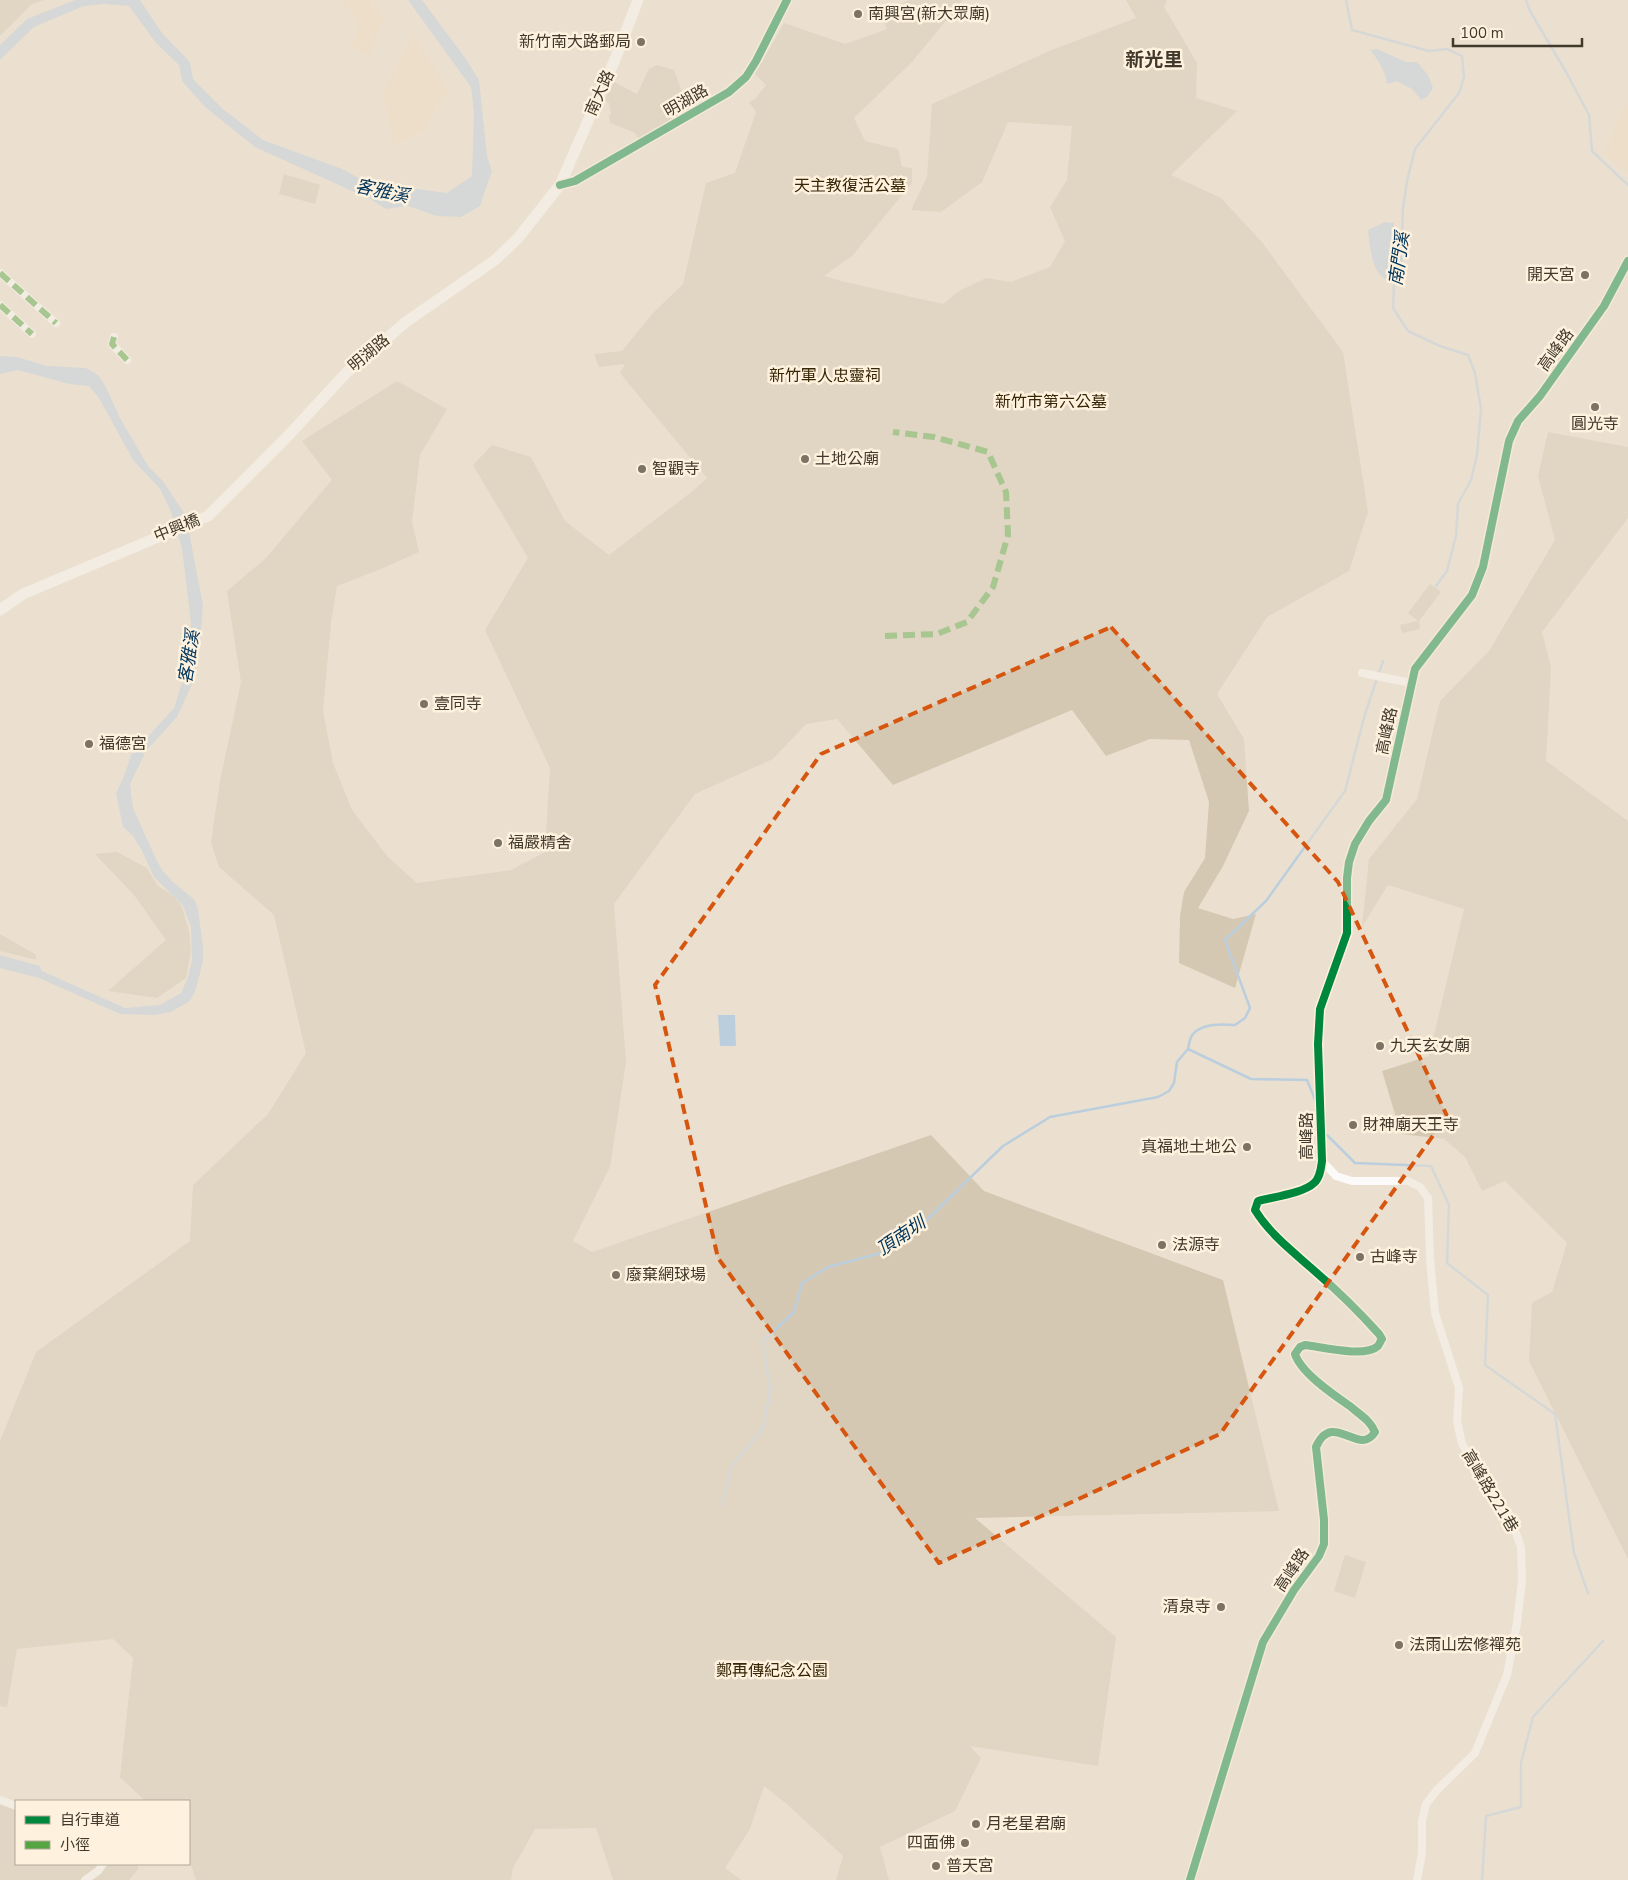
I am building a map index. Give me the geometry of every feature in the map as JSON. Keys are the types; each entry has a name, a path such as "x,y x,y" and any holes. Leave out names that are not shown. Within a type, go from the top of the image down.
{"main road":[{"name":"南大路","path":"560,185 616,57 638,0"},
{"name":"明湖路","path":"208,516 286,438 346,372 406,322 495,260 518,238 560,185"},
{"name":"中興橋","path":"0,610 22,594 208,516"}],"street":[{"name":"明湖路","path":"560,185 575,181 729,92 746,77 787,0"},
{"name":"高峰路","path":"1190,1880 1263,1642 1294,1590 1319,1556 1324,1544 1324,1520 1316,1447 1320,1438 1332,1431 1365,1440 1372,1438 1376,1432 1363,1416 1306,1370 1294,1354 1306,1345 1352,1352 1371,1350 1378,1346 1382,1339 1380,1334 1325,1280 1278,1238 1263,1223 1255,1210 1258,1201 1306,1188 1315,1183 1319,1175 1322,1161 1318,1044 1320,1009 1347,933 1347,878 1349,862 1355,844 1369,821 1386,800 1414,669 1472,596 1483,567 1509,442 1518,421 1540,396 1604,306 1628,261"},
{"path":"0,273 56,323"},
{"path":"0,305 32,334"},
{"path":"114,337 112,344 127,360"},
{"path":"1362,673 1412,683"},
{"name":"高峰路221巷","path":"1322,1161 1336,1176 1352,1181 1408,1181 1420,1187 1428,1198 1430,1259 1435,1314 1459,1388 1457,1421 1462,1444 1498,1501 1516,1533 1521,1547 1522,1581 1517,1623 1507,1675 1475,1753 1437,1790 1426,1804 1422,1821 1421,1861 1417,1880"},
{"path":"0,1800 15,1806"},
{"path":"85,1880 98,1871 102,1865"}],"highlighted area":[{"path":"1111,627 1338,882 1447,1116 1220,1434 939,1563 718,1258 655,985 821,754"}],"shaded area":[{"path":"342,0 370,0 384,16 369,56 352,48 359,23"},
{"path":"413,33 448,90 421,133 395,144 382,93"},
{"path":"1625,105 1628,106 1628,173 1604,153"}],"green space":[{"path":"0,0 44,0 32,4 0,36"},
{"path":"910,0 963,0 912,62 854,118 865,141 898,149 902,167 912,168 912,183 852,256 824,276 943,304 959,291 986,278 1011,282 1050,267 1065,241 1050,207 1067,180 1072,126 1008,122 982,182 941,212 911,210 927,177 932,104 1049,51 1136,18 1126,0 1167,0 1164,7 1197,63 1196,98 1237,111 1171,175 1221,198 1261,241 1343,352 1368,512 1349,571 1267,617 1217,694 1244,739 1249,811 1223,866 1198,908 1233,919 1256,914 1235,988 1179,963 1180,916 1184,892 1205,858 1209,802 1189,740 1150,739 1106,756 1072,710 893,785 837,719 806,724 773,759 695,794 614,904 626,1062 610,1167 573,1241 592,1252 931,1135 984,1191 1223,1280 1279,1511 975,1518 1116,1637 1098,1766 970,1746 981,1758 955,1811 880,1847 889,1880 836,1880 843,1856 788,1805 764,1786 750,1829 725,1868 741,1880 613,1880 596,1828 535,1829 513,1868 511,1880 196,1880 190,1862 190,1800 144,1800 120,1777 133,1658 113,1639 17,1649 7,1707 0,1706 0,1441 36,1352 190,1241 193,1185 268,1114 306,1053 274,915 219,867 211,842 220,781 241,682 227,591 265,559 332,480 302,441 397,381 447,409 420,455 412,522 419,552 337,586 331,623 323,711 333,763 352,810 388,857 417,883 511,870 545,852 550,768 485,630 528,558 473,465 492,445 531,457 565,521 609,555 707,478 620,373 625,364 599,367 594,354 622,351 652,314 683,284 706,183 735,173 756,112 749,102 755,99 766,85 755,74 784,23 845,44 887,29 880,13"},
{"path":"657,65 674,70 689,111 639,139 635,133 610,123 609,103 604,101 614,82 637,94 649,69"},
{"path":"284,174 320,185 315,204 279,194"},
{"path":"1548,432 1628,447 1628,518 1542,632 1551,667 1546,761 1628,821 1628,1559 1529,1361 1532,1303 1552,1292 1567,1243 1505,1181 1482,1191 1465,1157 1444,1139 1401,1134 1382,1071 1429,1056 1464,909 1388,885 1362,927 1369,859 1417,799 1440,701 1489,651 1555,540 1538,476"},
{"path":"1430,584 1441,592 1419,621 1420,629 1402,633 1400,625 1418,621 1408,613"},
{"path":"117,852 147,868 157,885 173,896 182,907 189,931 191,951 186,978 157,998 108,991 166,940 134,895 95,854"},
{"path":"0,934 36,955 36,959 0,951"},
{"path":"1345,1555 1366,1562 1355,1598 1334,1591"},
{"path":"0,1799 15,1804 15,1865 136,1865 139,1868 129,1880 0,1880"}],"water":[{"name":"客雅溪","path":"75,0 140,0 162,33 190,62 193,79 223,109 263,140 342,169 381,190 395,186 447,193 472,176 474,113 471,87 408,0 422,0 466,59 479,80 487,156 492,171 480,206 461,217 437,216 408,206 386,209 372,200 255,147 205,107 182,81 179,65 156,43 129,6 104,4 84,6 34,27 0,60 0,45 27,19"},
{"path":"1377,49 1406,62 1417,62 1428,75 1433,88 1428,96 1421,100 1412,89 1397,81 1387,84 1381,66 1370,50"},
{"path":"1385,222 1394,223 1391,275 1385,279 1380,275 1374,264 1368,230"},
{"name":"客雅溪","path":"0,356 17,357 47,366 86,368 98,375 148,466 163,481 186,516 203,605 194,680 177,717 146,751 130,784 133,808 156,859 162,870 174,883 195,900 198,910 203,961 196,989 190,1001 171,1012 155,1015 120,1014 39,978 0,968 0,955 40,966 42,971 125,1008 160,1005 181,993 188,977 192,960 191,927 183,906 154,877 133,836 123,827 116,793 131,755 174,708 187,667 191,623 182,549 170,509 160,489 133,460 99,398 89,386 69,384 18,370 0,374"},
{"path":"718,1015 735,1015 736,1046 720,1046"}],"waterway":[{"name":"南門溪","path":"1346,0 1352,30 1429,51 1447,49 1462,56 1464,77 1459,93 1415,149 1403,208 1401,267 1394,285 1393,308 1408,331 1440,346 1468,355 1475,373 1481,409 1477,455 1471,480 1458,504 1456,536 1447,571 1436,586"},
{"path":"1526,0 1530,11 1589,115 1592,151 1628,185"},
{"path":"1316,1102 1307,1080 1251,1079 1188,1049 1191,1037 1197,1030 1213,1025 1235,1025 1245,1018 1250,1008 1225,940 1266,901 1345,791 1365,714 1383,661"},
{"name":"頂南圳","path":"722,1505 731,1467 763,1428 770,1391 763,1341 794,1312 802,1283 828,1267 881,1253 916,1230 1003,1146 1050,1117 1158,1097 1169,1091 1174,1083 1177,1062 1188,1049"},
{"path":"1327,1135 1355,1163 1431,1166 1449,1205 1447,1263 1488,1295 1485,1365 1555,1414 1574,1553 1588,1593"},
{"path":"1482,1880 1486,1816 1521,1807 1521,1763 1533,1717 1603,1641"}],"marked path":[{"path":"0,273 56,323"},
{"path":"0,305 32,334"},
{"path":"114,337 112,344 127,360"},
{"path":"885,636 937,634 967,622 993,587 1008,535 1006,492 988,452 934,437 893,432"}],"cycle path":[{"path":"560,185 575,181 729,92 746,77 787,0"},
{"path":"1190,1880 1263,1642 1294,1590 1319,1556 1324,1544 1324,1520 1316,1447 1323,1437 1330,1432 1338,1432 1361,1440 1369,1439 1375,1432 1364,1418 1311,1376 1298,1361 1295,1354 1300,1347 1305,1345 1343,1351 1364,1351 1378,1346 1382,1339 1342,1295 1268,1228 1255,1210 1258,1201 1303,1189 1316,1181 1320,1173 1322,1161 1318,1044 1320,1009 1347,933 1347,878 1349,862 1355,844 1369,821 1386,800 1415,669 1472,595 1483,567 1509,441 1518,421 1540,396 1604,306 1628,261"}],"place":[{"name":"南興宮(新大眾廟)","path":"858,14"},
{"name":"新竹南大路郵局","path":"641,42"},
{"name":"開天宮","path":"1585,275"},
{"name":"圓光寺","path":"1595,407"},
{"name":"土地公廟","path":"805,459"},
{"name":"智觀寺","path":"642,469"},
{"name":"壹同寺","path":"424,704"},
{"name":"福德宮","path":"89,744"},
{"name":"福嚴精舍","path":"498,843"},
{"name":"九天玄女廟","path":"1380,1046"},
{"name":"財神廟天王寺","path":"1353,1125"},
{"name":"真福地土地公","path":"1247,1147"},
{"name":"法源寺","path":"1162,1245"},
{"name":"古峰寺","path":"1360,1257"},
{"name":"廢棄網球場","path":"616,1275"},
{"name":"清泉寺","path":"1221,1607"},
{"name":"法雨山宏修禪苑","path":"1399,1645"},
{"name":"月老星君廟","path":"976,1824"},
{"name":"四面佛","path":"965,1843"},
{"name":"普天宮","path":"936,1866"}],"district":[{"name":"新光里","path":"1154,60"}],"park label":[{"name":"天主教復活公墓","path":"850,186"},
{"name":"新竹軍人忠靈祠","path":"825,376"},
{"name":"新竹市第六公墓","path":"1051,402"},
{"name":"鄭再傳紀念公園","path":"772,1671"}]}
